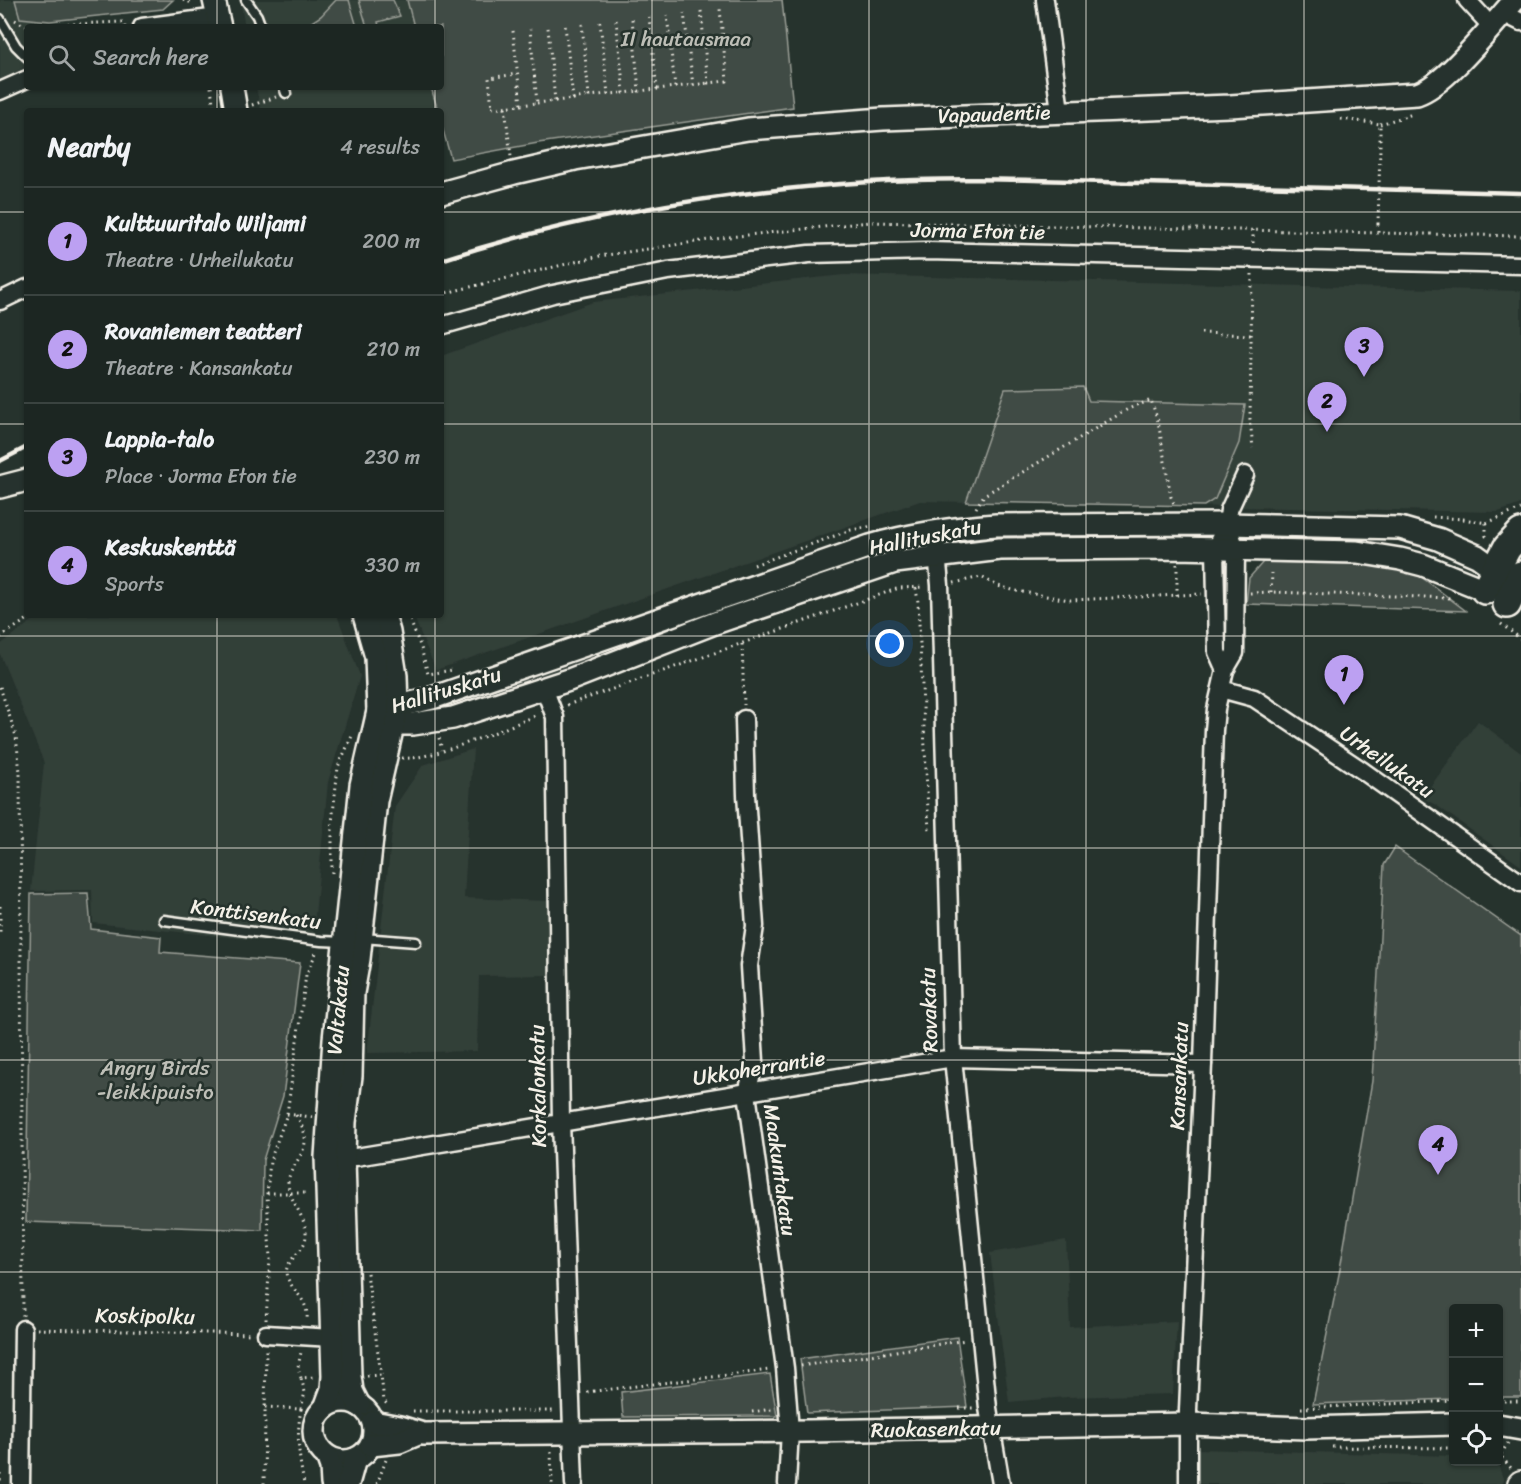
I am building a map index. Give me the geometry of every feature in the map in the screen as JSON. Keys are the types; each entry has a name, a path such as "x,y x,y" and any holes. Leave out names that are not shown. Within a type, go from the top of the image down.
{"highway":[{"path":"1510,589 1507,548 1521,533"}],"street":[{"path":"1045,0 1060,111"},
{"path":"1467,0 1507,15"},
{"path":"161,24 217,15"},
{"name":"Vapaudentie","path":"444,192 565,162 748,129 883,119 1230,106 1417,94 1440,81 1507,15"},
{"path":"0,91 24,80"},
{"path":"234,90 244,108"},
{"name":"Jorma Eton tie","path":"444,325 554,294 668,271 809,254 927,251 1521,265"},
{"path":"0,301 24,289"},
{"name":"Kansankatu","path":"1188,1484 1188,1424 1214,730 1225,670 1217,652 1229,510 1245,475"},
{"path":"0,487 24,481"},
{"name":"Hallituskatu","path":"390,714 515,668 870,546 935,532 996,525 1227,524 1400,528 1438,539 1477,556 1510,589"},
{"name":"Rovakatu","path":"935,532 953,1058 991,1429 1001,1484"},
{"name":"Hallituskatu","path":"390,714 413,724 453,718 569,680 715,623 895,562 937,556 1000,549 1226,548 1357,552 1423,565 1510,589"},
{"path":"715,623 723,597 742,614"},
{"name":"Valtakatu","path":"365,618 390,714"},
{"name":"Valtakatu","path":"325,1408 332,1389 335,1158 345,1122 351,1076 353,940 396,676 385,618"},
{"path":"515,668 544,688"},
{"name":"Korkalonkatu","path":"544,688 553,709 561,1122 574,1484"},
{"name":"Urheilukatu","path":"1221,689 1254,698 1363,771 1521,884"},
{"name":"Maakuntakatu","path":"744,719 746,795 755,926 749,966 755,1061 747,1093 785,1368 790,1431 787,1484"},
{"name":"Ukkoherrantie","path":"335,1158 953,1058 1203,1064"},
{"name":"Valtakatu","path":"335,1158 350,1376 352,1391 359,1405"},
{"path":"21,1484 23,1329"},
{"path":"266,1334 332,1338"},
{"path":"327,1456 340,1461 354,1459 363,1454 371,1445 374,1422 359,1405 349,1402 332,1404 317,1417 313,1428 315,1443 327,1456 331,1467 332,1484"},
{"name":"Ruokasenkatu","path":"374,1422 400,1427 418,1434 991,1429 1188,1424 1306,1428 1449,1424"},
{"path":"1503,1426 1521,1430"},
{"name":"Ruokasenkatu","path":"371,1445 399,1442 418,1434"},
{"path":"348,1484 354,1459"}],"lane":[{"path":"246,0 260,24"},
{"path":"4,17 16,46 24,54"},
{"name":"Konttisenkatu","path":"164,920 321,941 416,942"}],"path":[{"path":"183,0 192,3"},
{"path":"518,74 489,78 492,108 727,81 720,9"},
{"path":"701,11 708,83"},
{"path":"684,13 693,85"},
{"path":"667,15 675,87"},
{"path":"4,17 24,25"},
{"path":"650,17 657,89"},
{"path":"632,19 639,91"},
{"path":"616,20 624,93"},
{"path":"74,24 123,22 124,24"},
{"path":"600,22 608,94"},
{"path":"582,24 590,96"},
{"path":"565,25 573,99"},
{"path":"548,28 555,101"},
{"path":"530,29 537,103"},
{"path":"513,31 521,105"},
{"path":"211,90 214,108"},
{"path":"244,108 267,100"},
{"path":"505,107 512,159"},
{"path":"1332,118 1380,124 1378,232"},
{"path":"1253,230 1250,419 1253,448"},
{"path":"1202,333 1252,335"},
{"path":"975,509 984,495 991,490 1128,409 1151,400 1158,421 1171,496 1178,510"},
{"path":"1486,536 1486,523 1521,509"},
{"path":"750,567 851,530 880,525"},
{"path":"1176,562 1177,596"},
{"path":"1271,592 1272,573"},
{"path":"954,583 981,578 998,586 1024,593 1070,600 1210,594"},
{"path":"397,757 414,759 433,753 899,588 916,588"},
{"path":"1244,593 1458,598"},
{"path":"0,637 29,618"},
{"path":"409,618 428,674 453,670"},
{"path":"742,644 744,719"},
{"path":"0,687 16,736 20,772 23,1329"},
{"path":"332,882 333,823 338,766 354,731"},
{"path":"0,906 0,935"},
{"path":"264,1484 266,1334 270,1259 267,1193 270,1161 287,1114 306,975 321,941"},
{"path":"287,1114 320,1118"},
{"path":"296,1115 304,1129 306,1142 288,1179 290,1193 306,1231 305,1242 287,1266 287,1274 307,1308 308,1316 298,1367 305,1392 298,1430 298,1461 304,1484"},
{"path":"267,1193 316,1193"},
{"path":"367,1272 384,1401 395,1408"},
{"name":"Koskipolku","path":"23,1329 266,1334"},
{"path":"358,1376 381,1375"},
{"path":"301,1378 322,1377"},
{"path":"1503,1401 1521,1401"},
{"path":"265,1407 302,1409"},
{"path":"411,1411 549,1411"},
{"path":"551,1452 552,1484"},
{"path":"377,1484 387,1459 393,1456"},
{"path":"1503,1457 1517,1478"},
{"path":"0,1473 0,1484"}],"shaded area":[{"path":"0,0 15,0 20,18 50,21 51,24 24,24 24,68 0,80"},
{"path":"240,0 407,0 413,24 244,24"},
{"path":"257,90 432,90 437,108 260,108"},
{"path":"843,275 1521,291 1521,504 1498,512 920,501 436,670 414,618 444,618 444,355 593,302"},
{"path":"36,618 338,618 360,676 328,782 312,946 93,923 92,890 31,891 44,763 0,654 0,645"},
{"path":"1478,721 1521,753 1521,866 1436,805 1422,798"},
{"path":"473,749 464,898 547,901 549,975 479,976 477,1051 367,1053 395,806 423,765"},
{"path":"1066,1240 1070,1327 1177,1321 1173,1394 1067,1397 1009,1402 990,1253"},
{"path":"1195,1449 1449,1456 1449,1466 1498,1466 1504,1481 1502,1484 1195,1484"}],"green space":[{"path":"15,0 173,0 163,9 50,21 20,18"},
{"path":"336,0 349,0 356,24 309,24 321,16"},
{"path":"359,0 393,0 400,16 378,22 378,24 366,24"},
{"name":"II hautausmaa","path":"407,0 782,0 793,107 538,143 451,159 444,134 444,108 437,108 432,90 444,90 444,24 413,24"},
{"path":"1083,387 1089,401 1245,405 1239,443 1215,499 1204,506 966,502 1005,389"},
{"path":"1263,562 1376,564 1420,576 1466,611 1246,604 1249,578"},
{"path":"1395,847 1521,936 1521,1397 1503,1397 1503,1304 1449,1304 1449,1399 1313,1404 1340,1269 1372,1081 1384,865"},
{"name":"Angry Birds -leikkipuisto","path":"88,893 91,929 161,937 160,952 300,963 283,1096 263,1160 262,1230 26,1222 31,894"},
{"path":"957,1337 967,1407 807,1413 800,1359"},
{"path":"770,1374 777,1416 623,1417 621,1392"}],"railway":[{"path":"444,259 546,230 653,208 761,192 870,182 938,179 1007,180 1521,193"},
{"path":"0,461 24,449"}],"place":[{"name":"Lappia-talo","path":"1364,377"},
{"name":"Rovaniemen teatteri","path":"1327,432"},
{"name":"Kulttuuritalo Wiljami","path":"1344,705"},
{"name":"Keskuskenttä","path":"1438,1175"}]}
